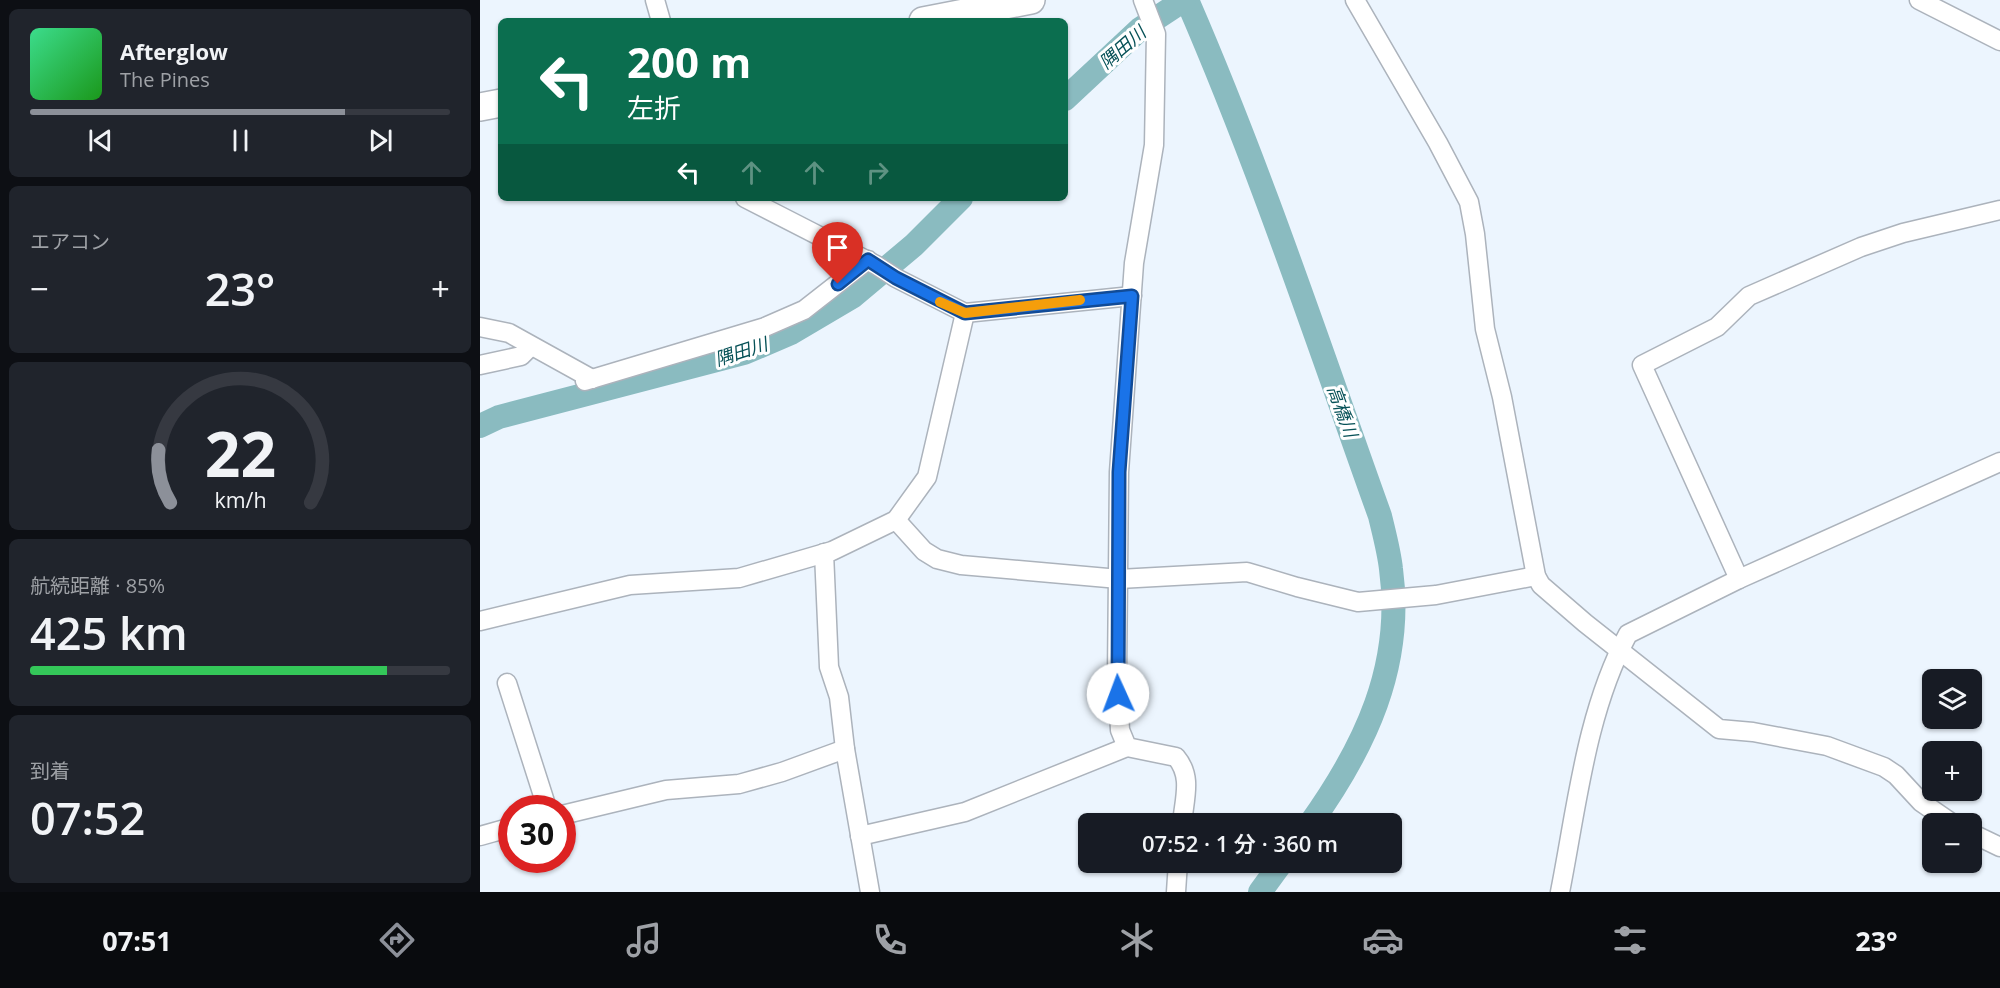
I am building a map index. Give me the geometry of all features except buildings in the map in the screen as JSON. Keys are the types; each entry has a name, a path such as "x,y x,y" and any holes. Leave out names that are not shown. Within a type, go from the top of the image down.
{"highway":[{"path":"938,18 1031,0"},
{"path":"480,107 498,104"}],"street":[{"path":"655,0 660,18"},
{"path":"1355,0 1469,202 1475,234 1485,329 1502,398 1536,576 1541,585 1719,729 1754,732 1827,746 1884,767 1896,775 1921,802 1937,813"},
{"path":"1919,0 2000,41"},
{"path":"1127,747 1120,730 1117,676 1119,472 1134,263 1154,145 1156,34 1144,3"},
{"path":"751,201 872,262 896,278 965,313 1132,296"},
{"path":"1739,579 1642,365 1718,327 1749,296 1861,247 1903,233 2000,210"},
{"path":"480,327 509,333 589,380 765,327 804,310 872,262"},
{"path":"480,621 630,585 739,578 824,553 896,520 927,477 965,313"},
{"path":"480,365 521,356 531,346"},
{"path":"1560,892 1596,714 1628,634 1739,579 2000,462"},
{"path":"896,520 924,550 937,559 961,565 1119,579 1247,572 1358,602 1436,595 1536,576"},
{"path":"824,553 829,667 838,697 870,892"},
{"path":"507,683 543,795"},
{"path":"860,836 965,812 1127,747 1176,757 1183,766 1186,778 1183,813"},
{"path":"576,812 666,790 739,783 782,772 845,749"},
{"path":"480,836 498,831"},
{"path":"1982,838 2000,847"},
{"path":"1176,892 1177,873"}],"waterway":[{"name":"隅田川","path":"1068,96 1140,29 1184,0"},
{"name":"高橋川","path":"1187,0 1214,63 1288,256 1380,516 1390,562 1394,605 1392,639 1386,672 1363,735 1348,765 1318,813"},
{"name":"隅田川","path":"480,426 499,417 744,353 791,333 852,297 914,245 958,201"},
{"name":"高橋川","path":"1260,892 1274,873"}],"slow traffic":[{"path":"940,302 965,313 1080,300"}],"route":[{"path":"838,284 868,260 936,300 965,313 1104,297 1132,296 1119,472 1118,694"}]}
